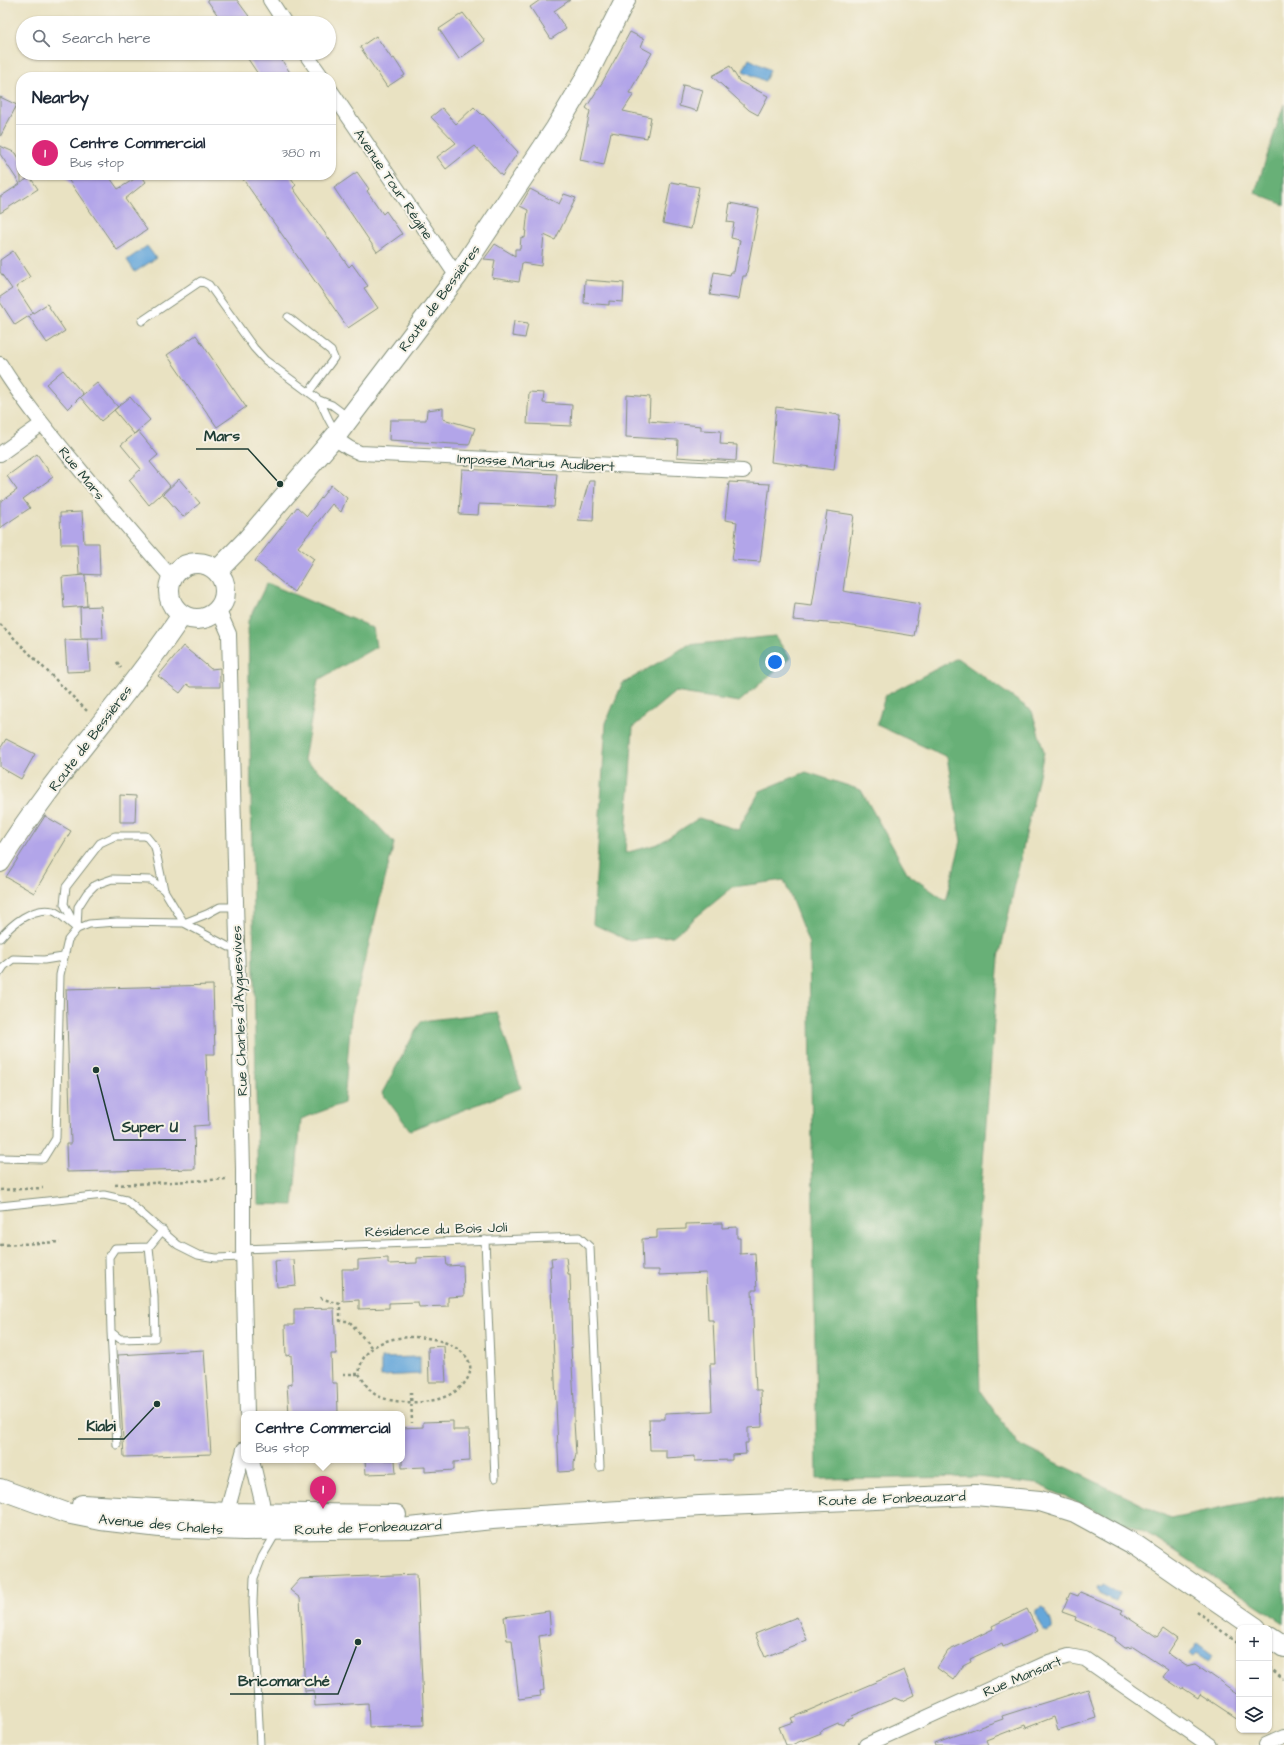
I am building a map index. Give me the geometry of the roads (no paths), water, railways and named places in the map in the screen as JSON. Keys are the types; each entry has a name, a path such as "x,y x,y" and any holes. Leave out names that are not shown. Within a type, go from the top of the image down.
{"street":[{"path":"270,0 280,16"},
{"name":"Route de Bessières","path":"217,571 247,540 341,429 458,274 556,128 583,83 625,0"},
{"path":"310,60 318,72"},
{"name":"Avenue Tour Régine","path":"336,98 452,269 458,274"},
{"name":"Rue Mars","path":"0,364 10,381 42,424 118,517 172,578"},
{"path":"0,454 42,424"},
{"name":"Impasse Marius Audibert","path":"341,429 349,448 360,453 743,472"},
{"path":"199,562 209,565 217,571 222,579 225,594 218,610 207,617 197,619 182,615 170,600 169,585 177,571 185,565 199,562"},
{"name":"Rue Charles d'Ayguesvives","path":"218,610 229,634 243,1178 243,1253 247,1411"},
{"name":"Route de Bessières","path":"0,862 17,834 100,723 162,645 182,615"},
{"path":"241,1460 228,1508 261,1519 262,1502 253,1463"},
{"name":"Avenue des Chalets","path":"0,1489 66,1513 101,1520 160,1527 261,1519"},
{"name":"Route de Fonbeauzard","path":"261,1519 492,1519 700,1506 975,1495 1040,1501 1074,1512 1137,1546 1252,1625"},
{"path":"1272,1639 1284,1647"},
{"name":"Rue Mansart","path":"866,1745 1049,1662 1069,1656 1085,1659 1209,1745"},
{"path":"1266,1745 1284,1737"}],"lane":[{"path":"142,321 201,281 209,285 254,348 265,360 319,400 332,405 341,429"},
{"path":"288,317 331,351 334,358 309,392"},
{"path":"319,400 325,410 330,425 341,429"},
{"path":"77,929 64,904 66,887 100,843 115,836 146,836 155,847 164,890 184,923 229,947 237,947"},
{"path":"77,929 78,907 95,885 112,879 151,880 164,890"},
{"path":"0,1158 44,1159 56,1138 60,975 68,940 77,929 89,924 117,922 184,923 220,907 236,907"},
{"path":"0,938 21,918 36,911 53,911 77,929"},
{"path":"0,972 4,966 13,959 44,960 63,957"},
{"name":"Résidence du Bois Joli","path":"0,1206 104,1195 126,1200 163,1230 178,1245 198,1255 216,1258 243,1253 294,1248 579,1237 590,1246 600,1467"},
{"path":"111,1332 120,1339 155,1338 154,1297 149,1247 163,1230"},
{"path":"485,1240 495,1478"},
{"path":"117,1445 109,1257 115,1248 149,1247"},
{"path":"260,1745 253,1602 254,1578 262,1557 261,1519"}],"water":[{"path":"749,59 770,70 765,81 743,71"},
{"path":"147,246 156,258 135,272 127,260"},
{"path":"420,1357 420,1374 381,1376 381,1358"},
{"path":"1103,1585 1120,1593 1116,1602 1099,1594 1097,1588 1102,1587"},
{"path":"1042,1607 1048,1614 1052,1623 1052,1629 1047,1632 1041,1626 1036,1616 1036,1610"},
{"path":"1197,1643 1213,1655 1208,1662 1196,1654 1193,1657 1189,1654"}],"place":[{"name":"Mars","path":"280,484"},
{"name":"Super U","path":"96,1070"},
{"name":"Kiabi","path":"157,1404"},
{"name":"Centre Commercial","path":"323,1509"},
{"name":"Bricomarché","path":"358,1642"}]}
